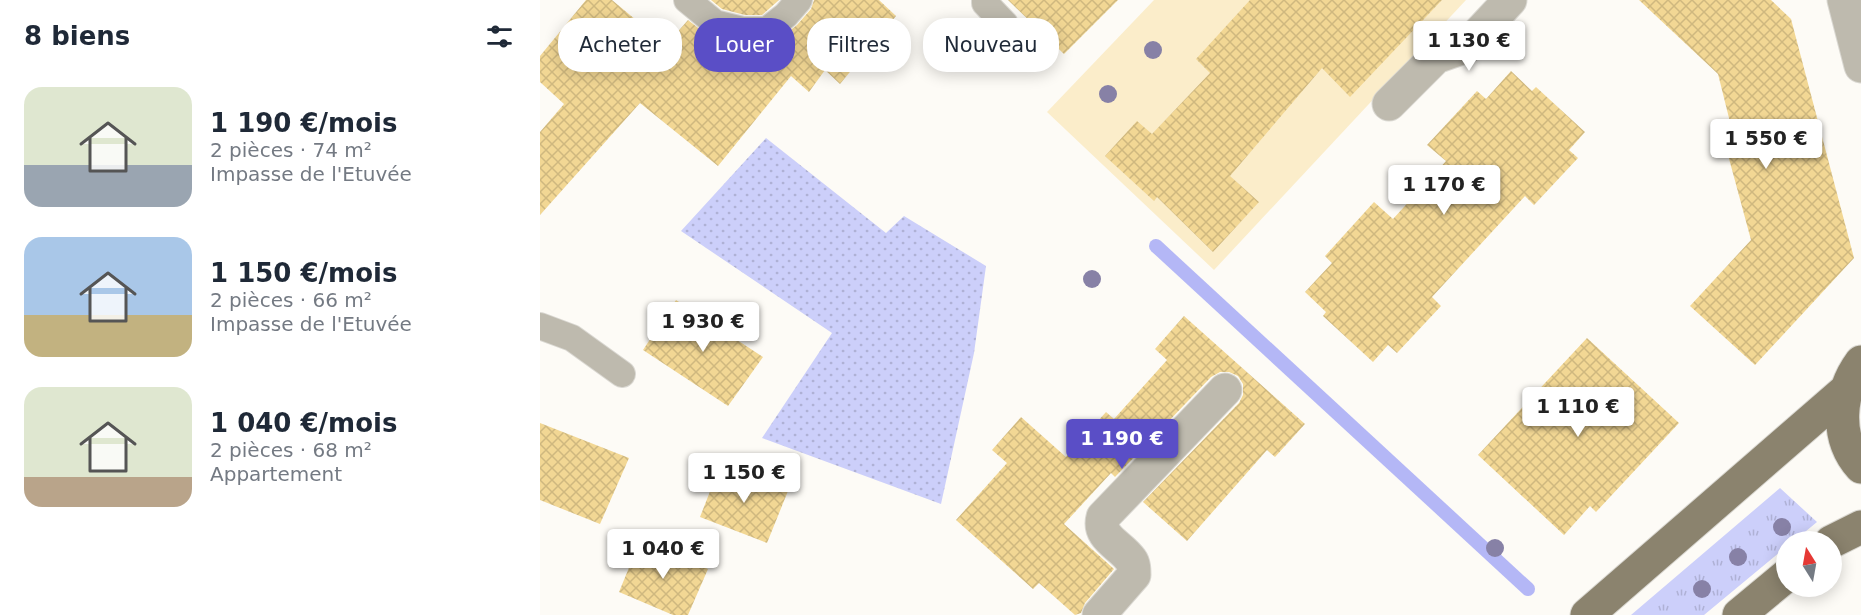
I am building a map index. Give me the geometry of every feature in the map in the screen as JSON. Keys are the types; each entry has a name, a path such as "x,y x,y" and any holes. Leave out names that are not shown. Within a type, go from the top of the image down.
{"main road":[{"path":"1861,362 1853,372 1845,391 1842,415 1845,439 1861,467"},
{"path":"1587,615 1845,391"},
{"path":"1842,536 1861,527"},
{"path":"1739,615 1776,584"}],"street":[{"path":"1389,104 1436,57 1467,46 1510,0"},
{"path":"1844,0 1861,66"},
{"path":"1099,615 1134,575 1132,561 1103,532 1101,525 1103,517 1225,390"}],"lane":[{"path":"687,0 715,23 743,30 767,30 786,15 799,0"},
{"path":"985,0 985,3 999,18"},
{"path":"540,326 572,338 622,374"}],"shaded area":[{"path":"1154,0 1466,0 1214,270 1047,112"}],"green space":[{"path":"766,138 886,233 904,216 986,266 974,353 941,504 762,438 832,333 681,231"},
{"path":"1780,488 1817,522 1806,531 1776,531 1776,555 1704,615 1631,615"}],"building":[{"path":"586,0 612,0 634,18 571,18"},
{"path":"711,0 779,0 762,15 745,15 722,9"},
{"path":"814,0 879,0 896,16 894,18 807,18 807,72 824,72 809,92 791,76 718,166 640,103 540,215 540,132 564,104 540,82 540,56 558,34 558,72 682,72 682,27 688,20 694,25 694,72 795,72 795,27 811,9"},
{"path":"1008,0 1118,0 1064,54 1059,49 1059,18 1027,18"},
{"path":"1250,0 1442,0 1350,97 1322,68 1230,176 1259,202 1213,252 1157,197 1154,201 1105,156 1137,121 1152,134 1210,73 1196,59"},
{"path":"1639,0 1771,0 1791,19 1854,258 1755,365 1690,306 1751,240 1721,129 1731,126 1718,74"},
{"path":"1511,71 1532,91 1536,87 1585,132 1569,150 1578,158 1534,205 1525,196 1432,297 1441,306 1397,353 1388,345 1373,362 1323,316 1326,312 1305,292 1332,263 1325,256 1374,202 1393,219 1446,161 1427,145 1477,91 1486,99"},
{"path":"827,72 850,72 840,84"},
{"path":"676,300 763,357 728,406 643,350"},
{"path":"1184,316 1305,424 1275,457 1267,450 1187,541 1143,502 1239,403 1243,395 1243,384 1238,376 1229,372 1220,372 1211,377 1115,477 1111,473 1064,524 1114,569 1085,603 1081,613 1075,615 1039,583 1033,589 956,520 1007,463 992,450 1021,417 1066,457 1106,412 1114,419 1167,360 1155,349"},
{"path":"1587,338 1679,423 1596,512 1590,506 1564,535 1478,455"},
{"path":"540,423 629,458 600,524 540,500"},
{"path":"720,466 788,491 767,543 700,517"},
{"path":"640,541 708,569 688,615 673,615 619,592"}],"waterway":[{"path":"1156,246 1528,589"}]}
